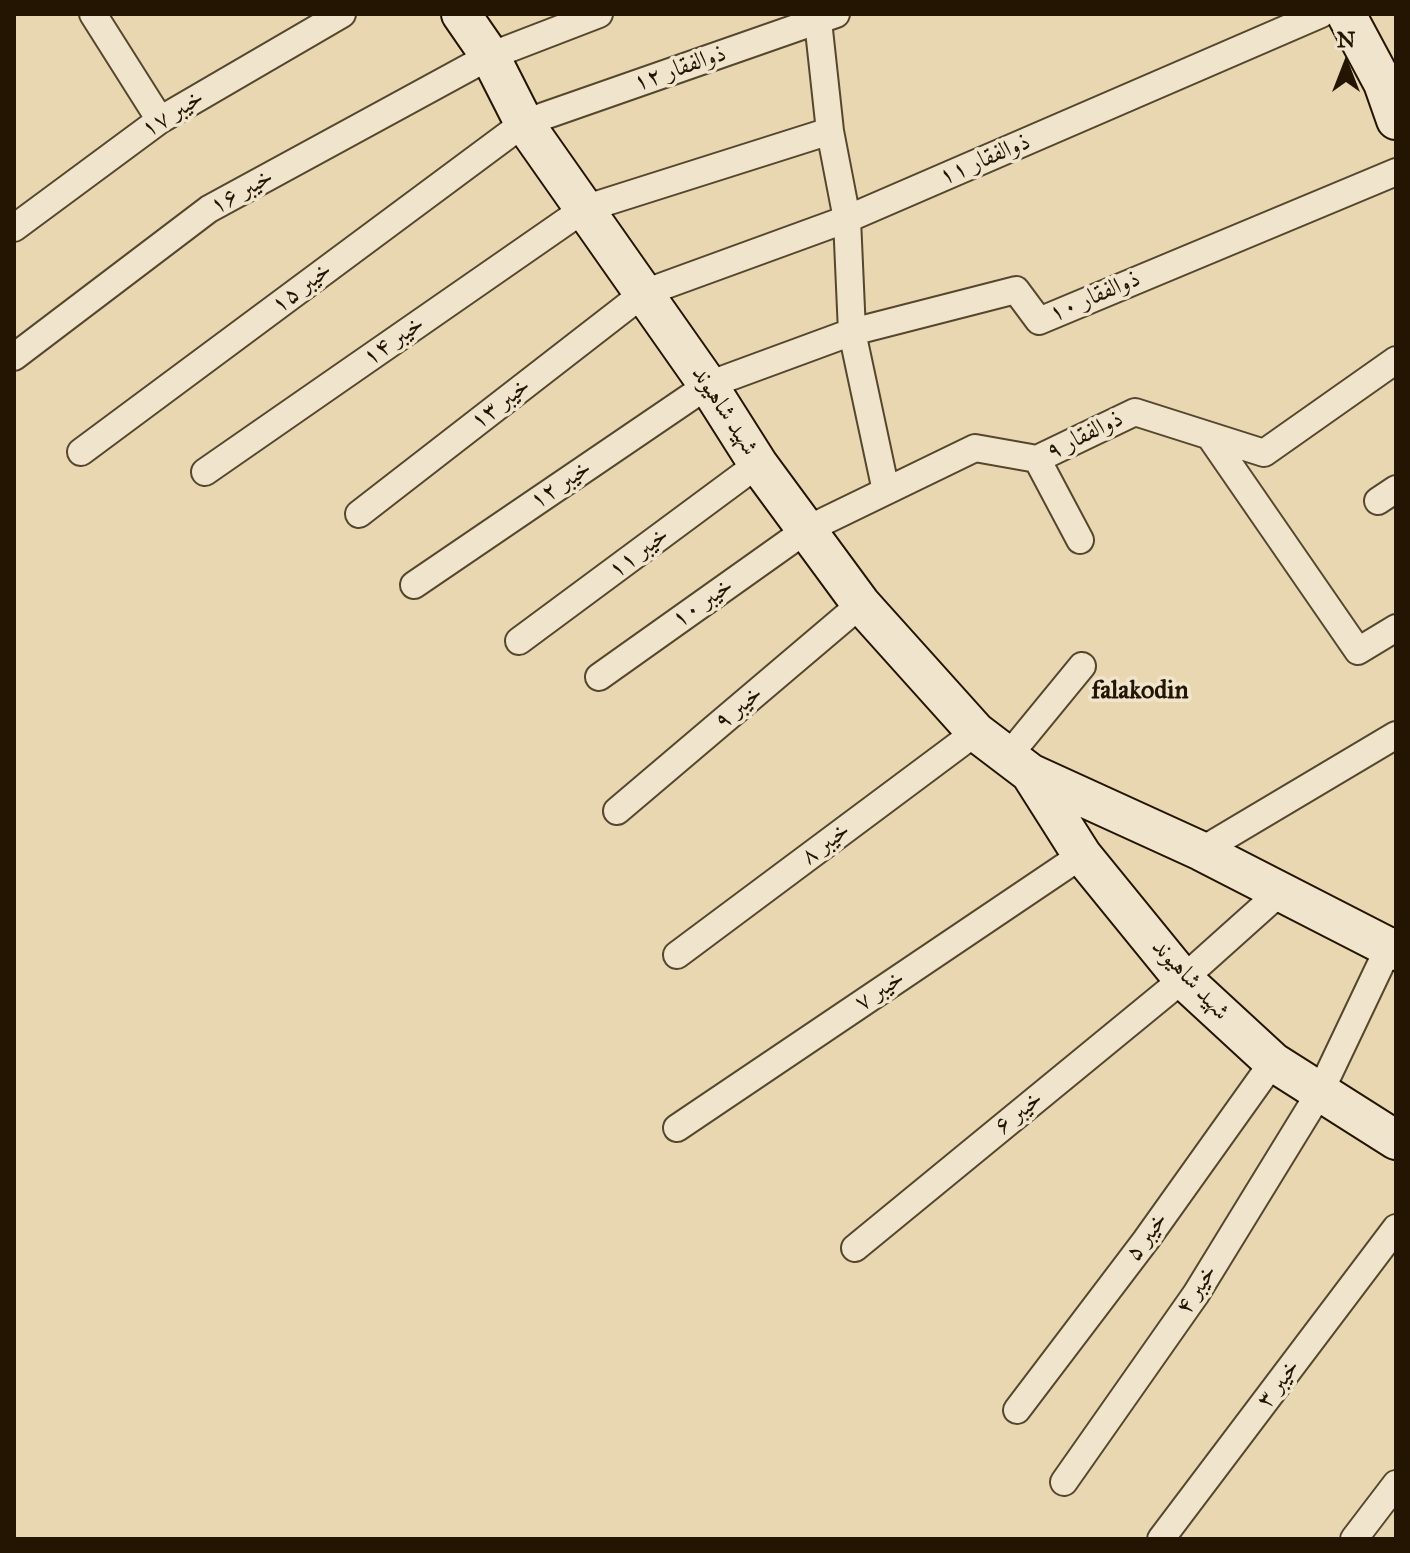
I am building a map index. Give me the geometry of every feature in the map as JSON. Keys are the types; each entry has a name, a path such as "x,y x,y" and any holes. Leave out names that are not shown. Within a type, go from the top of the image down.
{"street":[{"path":"93,14 160,120"},
{"name":"خیبر ۱۷","path":"14,228 160,120 342,14"},
{"name":"شهید شاهیوند","path":"461,14 490,56 524,123 708,385 758,464 861,604 976,732 1020,764 1201,851 1279,893 1394,946"},
{"name":"خیبر ۱۶","path":"14,357 209,209 490,56 599,14"},
{"name":"ذوالفقار ۱۱","path":"644,293 847,219 1321,14"},
{"path":"1346,14 1390,85 1396,120"},
{"path":"823,16 830,131 847,219 852,332 886,491"},
{"name":"ذوالفقار ۱۲","path":"524,123 823,16"},
{"name":"خیبر ۱۵","path":"81,452 524,123"},
{"name":"خیبر ۱۴","path":"205,472 584,209 830,131"},
{"name":"ذوالفقار ۱۰","path":"708,385 852,332 1016,290 1039,321 1396,172"},
{"name":"خیبر ۱۳","path":"359,514 644,293"},
{"name":"ذوالفقار ۹","path":"806,530 975,448 1037,459 1135,412 1264,453 1396,360"},
{"name":"خیبر ۱۲","path":"414,585 708,385"},
{"path":"1211,438 1358,651 1396,628"},
{"path":"1037,459 1080,540"},
{"name":"خیبر ۱۱","path":"519,641 758,464"},
{"name":"خیبر ۱۰","path":"599,677 806,530"},
{"name":"خیبر ۹","path":"617,811 861,604"},
{"path":"1020,764 1082,666"},
{"name":"خیبر ۸","path":"677,955 976,732"},
{"path":"1201,851 1396,735"},
{"name":"شهید شاهیوند","path":"1020,764 1082,855 1183,979 1273,1062 1396,1140"},
{"name":"خیبر ۷","path":"677,1128 1082,855"},
{"name":"خیبر ۶","path":"855,1248 1183,979 1279,893"},
{"name":"خیبر ۴","path":"1064,1482 1196,1294 1320,1092 1394,946"},
{"name":"خیبر ۵","path":"1017,1410 1146,1240 1273,1062"},
{"name":"خیبر ۳","path":"1161,1539 1396,1228"},
{"path":"1354,1539 1396,1484"}],"district":[{"name":"falakodin","path":"1140,692"}]}
